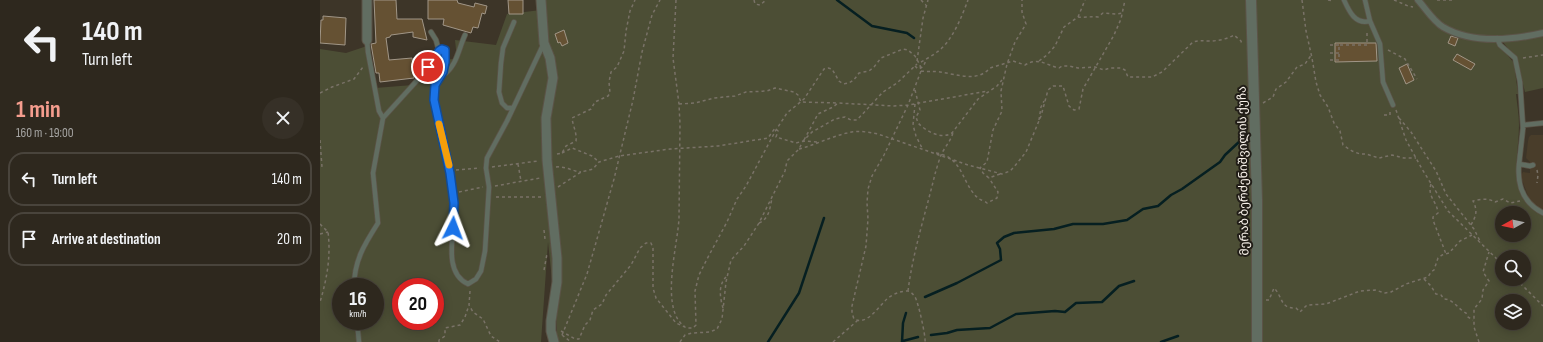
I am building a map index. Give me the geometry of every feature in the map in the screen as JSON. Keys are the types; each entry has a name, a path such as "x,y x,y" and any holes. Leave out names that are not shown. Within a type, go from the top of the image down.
{"street":[{"path":"367,0 367,40"},
{"path":"541,0 544,43 550,58 553,78 546,118 547,157 557,258 557,282 551,331 554,342"},
{"name":"მერაბ ბერძენიშვილის ქუჩა","path":"1251,0 1257,200 1257,342"},
{"path":"1418,0 1438,23 1451,31 1468,36 1497,38 1518,37 1543,33"}],"lane":[{"path":"1344,0 1352,16 1361,22 1370,21"},
{"path":"1365,0 1370,21 1380,44 1383,82 1394,105"},
{"path":"512,108 507,108 502,103 499,92 503,48 514,22"},
{"path":"431,32 436,40 439,51"},
{"path":"443,72 446,73 455,63 465,34"},
{"path":"1497,38 1500,45 1515,58 1520,82 1522,125 1519,184 1526,199 1538,211 1543,213"},
{"path":"367,40 370,68 379,111 383,118"},
{"path":"354,278 354,272 363,246 378,223 373,173 383,118 418,80 442,49 445,50 446,54 443,72 435,85 434,100 452,172 455,191 452,257 458,276 462,281 468,284 476,279 482,271 486,233 488,186 486,168 488,158 544,43"},
{"path":"418,80 423,63"},
{"path":"1522,125 1543,123"},
{"path":"1519,164 1530,166 1533,165"},
{"path":"358,330 360,342"}],"path":[{"path":"562,153 566,146 576,141 572,118 591,109 595,102 608,96 610,93 609,82 611,72 617,67 624,51 630,11 635,0"},
{"path":"562,342 563,332 587,274 614,179 633,100 642,52 652,15 660,0"},
{"path":"676,0 673,58 679,104 678,230 671,270 671,291 678,320 692,332"},
{"path":"754,0 756,4 760,5 766,0"},
{"path":"921,0 926,5"},
{"path":"917,60 928,0"},
{"path":"921,62 939,52 962,18 968,0"},
{"path":"981,168 987,162 993,130 1002,111 1001,91 1007,64 1015,42 1026,24 1022,12 1022,0"},
{"path":"1039,61 1055,46 1064,27 1078,17 1085,0"},
{"path":"989,178 1010,171 1026,152 1041,116 1048,90 1053,86 1063,86 1069,106 1074,110 1079,109 1083,88 1114,35 1123,13 1126,0"},
{"path":"1302,0 1306,32 1312,54 1316,82 1320,95 1328,107 1334,123 1340,131 1343,144 1352,151 1379,158 1392,155 1404,158 1416,158"},
{"path":"1328,0 1334,0"},
{"path":"1394,0 1408,6 1425,9"},
{"path":"1437,0 1454,0"},
{"path":"1078,17 1085,18 1090,16 1098,18 1103,13 1123,13"},
{"path":"1330,45 1367,45 1367,34"},
{"path":"921,72 940,72 958,76 974,76 989,70 990,68 1013,61 1025,64 1031,61 1039,61 1059,68 1062,66 1078,68 1095,67 1104,70 1110,68 1121,68 1125,70 1128,77 1152,77 1162,72 1193,42 1200,40 1226,40 1234,35 1241,41 1243,47 1253,48"},
{"path":"1380,44 1405,59 1417,79"},
{"path":"1330,60 1339,60 1339,45"},
{"path":"571,342 562,336 556,329 575,339 579,339 585,325 590,320 593,310 602,304 606,295 631,265 640,248 646,243 651,243 653,248 653,288 656,298 676,323 687,328 694,328 696,325 695,291 699,275 727,222 737,199 746,186 777,129 788,113 804,99 824,69 832,69 839,81 843,84 852,82 859,73 869,71 874,67 881,58 892,52 903,49 908,50 917,60 921,72 908,105 884,155 872,176 868,189 866,246 852,306 852,314 854,319 857,321"},
{"path":"1330,53 1339,53"},
{"path":"1262,104 1273,98 1276,89 1286,82 1297,68 1305,64 1312,54"},
{"path":"1515,58 1543,55"},
{"path":"920,68 924,65 926,59"},
{"path":"803,141 812,132 836,119 845,116 851,120 857,120 883,92 897,83 917,64"},
{"path":"914,66 918,69 920,68"},
{"path":"320,93 354,79 364,67"},
{"path":"908,291 918,238 942,155 952,136 952,133 978,99 997,86 1003,78"},
{"path":"679,104 695,103 714,98 736,96 746,92 767,91 775,88 794,92 798,95 801,102"},
{"path":"914,89 920,110 916,117 916,121 919,125 932,133 944,136 952,133"},
{"path":"801,102 894,106 916,104 988,91"},
{"path":"1038,122 1040,107 1042,102 1045,101"},
{"path":"680,342 685,335 692,332 710,332 716,329 722,319 724,310 725,288 731,260 744,246 759,223 784,171 787,161 799,149 818,114 838,103"},
{"path":"916,104 913,125 916,136 922,148"},
{"path":"1394,105 1406,140 1448,211 1489,252 1495,256"},
{"path":"1384,115 1390,115"},
{"path":"1399,117 1412,132 1436,171 1446,194 1471,225 1482,245"},
{"path":"619,156 679,148 718,146 768,138 775,128 777,129"},
{"path":"777,129 778,132 776,137 796,143 803,141 821,142"},
{"path":"799,149 848,132 865,131 878,134 954,160 979,199 987,203 997,198 998,192 989,178 983,173 981,168"},
{"path":"320,140 321,167"},
{"path":"547,157 562,153 572,148 592,156 599,162"},
{"path":"942,155 994,173 1002,174"},
{"path":"452,172 532,162"},
{"path":"518,164 521,181"},
{"path":"558,166 567,168 571,171 581,172"},
{"path":"1537,183 1538,174"},
{"path":"455,191 534,179"},
{"path":"1431,184 1430,194 1438,208 1438,213 1433,217 1433,220 1446,254"},
{"path":"759,223 764,221 768,214 772,195"},
{"path":"1471,225 1477,214 1473,201 1480,199 1495,202 1503,199 1510,203 1526,199"},
{"path":"320,224 328,232 330,259 320,302"},
{"path":"320,234 328,232"},
{"path":"1257,299 1269,300 1274,288 1278,291 1281,301 1286,307 1296,308 1300,312 1307,305 1326,304 1360,291 1375,290 1385,293 1391,292 1406,284 1428,277 1430,272 1434,270 1438,258 1446,254 1460,241 1472,235"},
{"path":"1479,342 1474,327 1474,310 1482,298 1489,281 1483,272 1489,252"},
{"path":"724,310 721,300 721,287 724,280 728,276"},
{"path":"1423,279 1431,286 1436,294 1441,295 1444,299 1448,299 1454,303 1473,320"},
{"path":"439,342 439,340 445,336 445,328 460,325 465,317 469,306 470,290 468,284"},
{"path":"1523,286 1543,306"},
{"path":"833,342 857,321 869,317 888,298 900,291 908,291 916,298 924,330 925,342"},
{"path":"469,306 473,312 483,319 491,336 500,342"}],"shaded area":[{"path":"1531,135 1543,135 1543,212 1530,201 1521,175 1523,172 1530,173 1530,162 1526,158 1528,141"}],"green space":[{"path":"546,0 1543,0 1543,88 1525,92 1517,60 1503,42 1499,45 1514,63 1518,94 1516,94 1519,121 1517,176 1519,188 1523,198 1529,206 1495,206 1495,242 1531,242 1531,208 1543,216 1543,342 557,342 557,327 548,242 541,342 320,342 320,49 346,53 367,46 375,88 413,85 433,60 457,59 455,40 496,45 507,14 541,10 545,6"}],"building":[{"path":"374,0 396,0 397,19 422,19 427,40 413,37 413,32 391,35 390,37 386,38 389,60 412,58 414,78 380,82 379,73 376,73 371,44 376,43"},
{"path":"428,0 457,0 458,3 474,7 475,3 487,6 485,14 482,13 478,28 473,27 471,33 443,25 444,19 428,19"},
{"path":"508,0 523,0 523,14 509,14"},
{"path":"323,16 346,18 345,45 320,43 321,20 323,20"},
{"path":"564,30 568,43 562,46 560,42 558,43 555,34"},
{"path":"1451,36 1458,38 1455,46 1448,43"},
{"path":"1335,43 1376,43 1377,61 1335,62"},
{"path":"1457,54 1475,64 1471,70 1453,60"},
{"path":"1407,64 1414,80 1406,84 1399,68"}],"waterway":[{"path":"837,0 872,26 907,33 914,38"},
{"path":"925,297 957,283 1001,260 1000,249 997,243 1004,237 1014,233 1054,229 1073,224 1103,224 1127,220 1143,209 1158,206 1171,195 1220,162 1225,155 1240,141"},
{"path":"768,342 799,293 824,218"},
{"path":"931,335 957,330 990,328 1016,314 1055,311 1065,312 1076,303 1102,302 1119,286 1134,281"},
{"path":"902,342 903,323 906,313"},
{"path":"1161,342 1178,336"},
{"path":"903,341 918,337"}],"slow traffic":[{"path":"439,124 449,165"}],"route":[{"path":"428,67 439,51 442,49 445,50 446,54 443,72 435,85 434,100 446,150 453,193 453,228"}]}
